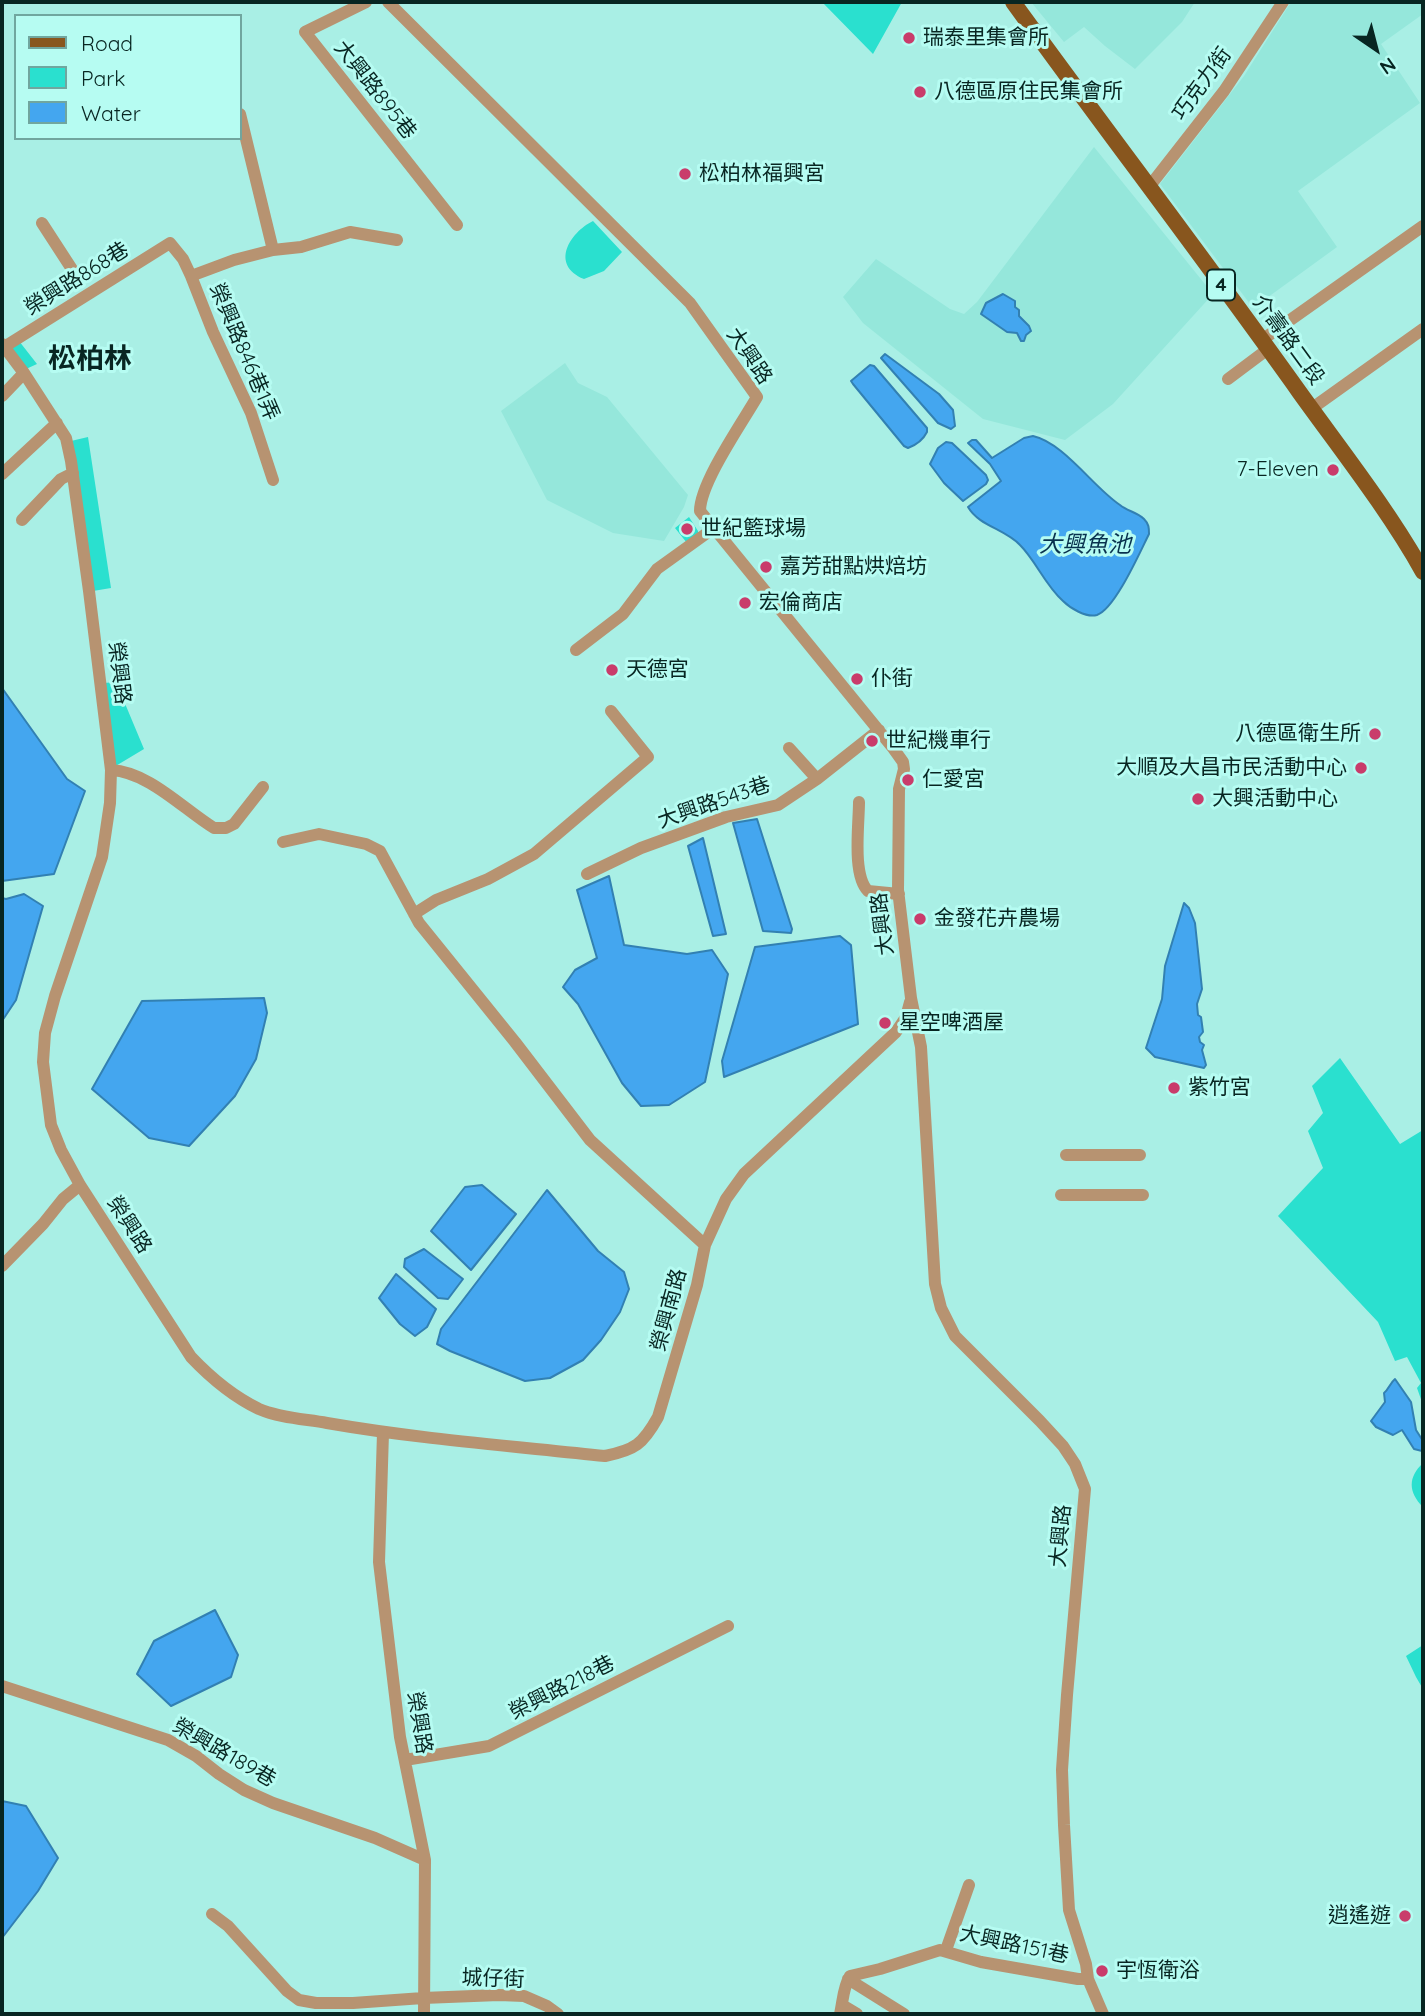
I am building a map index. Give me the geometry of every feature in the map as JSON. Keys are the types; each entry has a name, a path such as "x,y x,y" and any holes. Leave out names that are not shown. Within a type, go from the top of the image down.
{"main road":[{"name":"介壽路二段","path":"1013,2 1265,344 1422,565"}],"street":[{"name":"大興路895巷","path":"366,2 305,32 457,225"},
{"path":"392,6 408,2"},
{"name":"巧克力街","path":"1149,187 1224,91 1283,2"},
{"name":"大興路","path":"392,6 690,303 757,397 717,465 702,495 699,511 903,762 899,789 897,854 899,894 911,998 921,1047 935,1284 941,1307 955,1336 1063,1446 1075,1464 1085,1489 1062,1770 1069,1910 1088,1979 1103,2014"},
{"path":"242,122 273,250"},
{"path":"41,223 79,279"},
{"path":"1228,379 1265,344 1423,226"},
{"path":"191,276 234,260 273,250 301,247 350,232 397,240"},
{"name":"榮興路846巷1弄","path":"170,243 183,259 251,413 273,480"},
{"name":"榮興路868巷","path":"3,346 170,243"},
{"path":"1311,409 1423,329"},
{"name":"榮興路","path":"3,346 66,438 73,472 111,770 110,803 102,857 45,1033 43,1062 51,1125 80,1185 191,1357 211,1376 259,1409 278,1415 383,1433 379,1562 400,1737 425,1860 424,2014"},
{"path":"2,396 24,373"},
{"path":"2,474 57,423"},
{"path":"22,520 61,479 73,472"},
{"path":"576,650 623,614 657,569 714,528"},
{"path":"414,914 436,900 488,879 534,854 648,757 611,711"},
{"name":"大興路543巷","path":"587,874 641,848 726,817 778,805 817,779 879,730"},
{"path":"789,748 817,779"},
{"path":"111,770 124,771 143,779 214,828 226,828 234,824 263,787"},
{"path":"859,802 858,866 861,881 868,891 899,894"},
{"path":"283,842 319,834 366,844 380,851 428,935 590,1140 705,1245"},
{"name":"榮興南路","path":"383,1433 605,1456 628,1451 639,1445 658,1417 697,1284 705,1245 726,1199 744,1174 896,1032 906,1017 911,998"},
{"path":"1066,1155 1140,1155"},
{"path":"2,1266 80,1185"},
{"path":"1062,1195 1143,1195"},
{"name":"榮興路218巷","path":"405,1760 489,1746 728,1626"},
{"name":"榮興路189巷","path":"2,1686 168,1740 196,1756 227,1780 273,1803 375,1838 425,1860"},
{"path":"946,1950 969,1885"},
{"name":"城仔街","path":"212,1914 228,1926 287,1992 299,2000 354,2003 423,1998 524,1996 558,2014"},
{"name":"大興路151巷","path":"848,1979 850,1976 946,1950 957,1956 981,1962 1088,1979"},
{"path":"857,2014 841,2010 848,1979 904,2014"}],"shaded area":[{"path":"1031,2 1195,2 1182,22 1135,69 1084,27 1064,42"},
{"path":"1291,2 1423,2 1423,14 1381,44 1420,103 1298,191 1337,247 1253,308 1160,184 1244,76"},
{"path":"1094,147 1213,294 1113,404 1065,440 983,419 863,323 843,297 876,259 950,309 964,314 977,302"},
{"path":"565,363 578,383 607,397 688,495 664,541 613,533 547,500 501,411"}],"green space":[{"path":"822,2 902,2 873,54"},
{"path":"593,221 622,252 604,271 584,279 568,266 567,249 577,233"},
{"path":"19,341 37,364 26,369 8,348"},
{"path":"88,437 111,588 93,591 71,441"},
{"name":"世紀籃球場","path":"689,517 698,534 687,543 675,528"},
{"path":"116,682 144,749 114,767 104,683"},
{"path":"1340,1058 1400,1144 1423,1130 1423,1405 1417,1388 1421,1383 1407,1357 1395,1361 1378,1322 1278,1216 1323,1168 1308,1131 1323,1113 1312,1086"},
{"path":"1423,1463 1423,1507 1412,1490 1412,1479"},
{"path":"1423,1645 1423,1689 1406,1656"}],"water":[{"path":"1003,294 1015,301 1019,316 1029,326 1031,331 1024,341 1021,341 1017,333 1007,332 981,314 986,303"},
{"path":"885,354 939,394 953,410 955,426 951,429 938,423 881,358"},
{"path":"870,365 874,366 927,428 927,432 914,445 908,448 904,446 851,381"},
{"name":"大興魚池","path":"1033,436 1056,447 1110,497 1148,524 1149,534 1126,579 1104,611 1097,615 1083,614 1066,604 1020,545 979,519 968,507 1001,481 990,464 968,443 976,440 992,458 1024,438"},
{"path":"946,442 952,443 988,480 963,501 944,483 930,464 938,448"},
{"path":"2,688 67,779 85,791 54,874 2,881"},
{"path":"757,819 792,929 791,933 763,931 733,823"},
{"path":"703,838 726,934 713,936 688,846"},
{"path":"609,876 624,945 687,954 712,950 728,974 705,1082 669,1105 641,1106 622,1083 578,1004 563,987 575,970 597,958 577,890"},
{"path":"24,894 43,906 16,1000 2,1021 2,898"},
{"path":"1184,903 1195,923 1202,989 1197,1004 1203,1032 1199,1037 1204,1045 1204,1068 1155,1057 1146,1048 1162,999 1165,966"},
{"path":"840,936 851,945 858,1024 724,1077 722,1061 755,947"},
{"path":"264,998 267,1013 256,1059 235,1096 189,1146 149,1138 92,1089 142,1001"},
{"path":"482,1185 516,1214 471,1270 431,1231 465,1187"},
{"path":"547,1190 598,1251 624,1272 629,1289 620,1312 583,1360 550,1378 525,1381 437,1344 441,1329"},
{"path":"424,1249 463,1279 448,1299 438,1298 404,1267 405,1259"},
{"path":"396,1274 436,1309 427,1327 415,1336 400,1324 379,1298"},
{"path":"1395,1379 1411,1402 1416,1430 1423,1441 1422,1451 1414,1449 1402,1430 1393,1435 1376,1427 1371,1421 1385,1402 1384,1393"},
{"path":"215,1610 238,1655 231,1677 171,1706 137,1674 154,1641"},
{"path":"2,1801 26,1806 58,1858 38,1891 2,1938"}],"place":[{"name":"瑞泰里集會所","path":"909,38"},
{"name":"八德區原住民集會所","path":"920,92"},
{"name":"松柏林福興宮","path":"685,174"},
{"name":"7-Eleven","path":"1333,470"},
{"name":"世紀籃球場","path":"687,529"},
{"name":"嘉芳甜點烘焙坊","path":"766,567"},
{"name":"宏倫商店","path":"745,603"},
{"name":"天德宮","path":"612,670"},
{"name":"仆街","path":"857,679"},
{"name":"八德區衛生所","path":"1375,734"},
{"name":"世紀機車行","path":"872,741"},
{"name":"大順及大昌市民活動中心","path":"1361,768"},
{"name":"仁愛宮","path":"908,780"},
{"name":"大興活動中心","path":"1198,799"},
{"name":"金發花卉農場","path":"920,919"},
{"name":"星空啤酒屋","path":"885,1023"},
{"name":"紫竹宮","path":"1174,1088"},
{"name":"逍遙遊","path":"1405,1916"},
{"name":"宇恆衛浴","path":"1102,1971"}],"district":[{"name":"松柏林","path":"90,360"}]}
